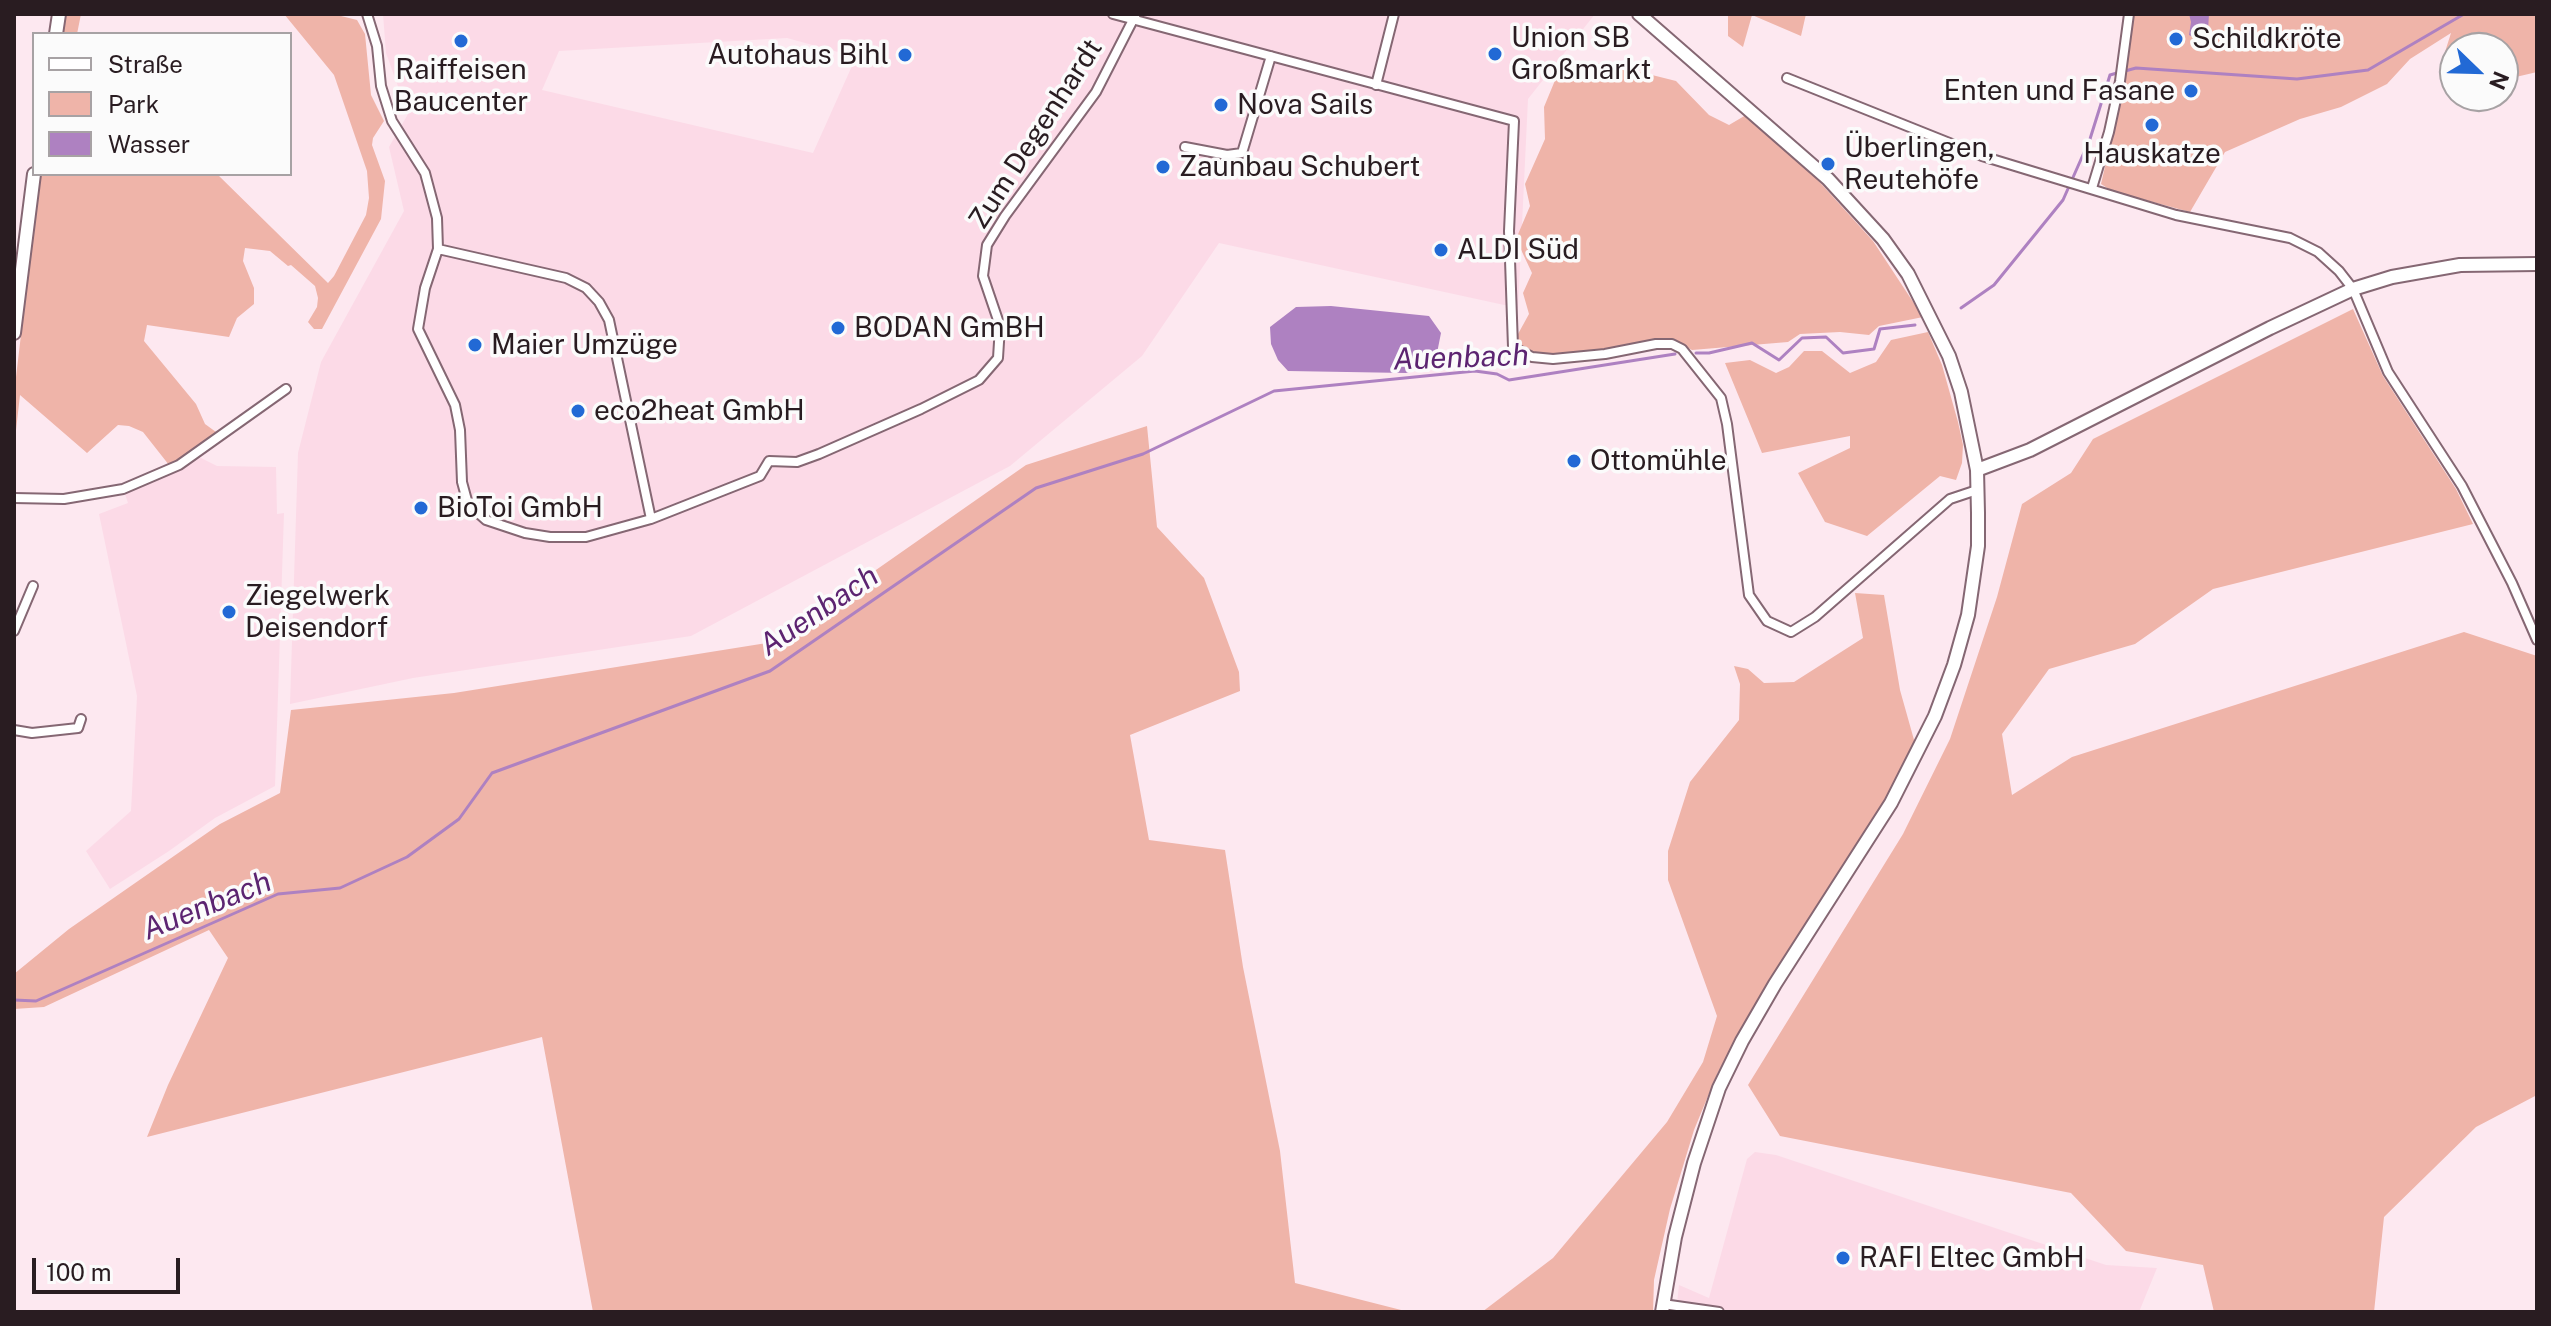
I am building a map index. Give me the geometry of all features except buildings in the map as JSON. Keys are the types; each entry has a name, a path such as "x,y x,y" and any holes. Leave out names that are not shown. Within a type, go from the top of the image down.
{"main road":[{"path":"1639,14 1802,154 1883,239 1908,274 1949,356 1967,414 1977,470 1978,546 1974,578 1960,647 1944,691 1915,758 1891,803 1775,984 1719,1088 1679,1223 1662,1308"},
{"path":"14,333 34,176"},
{"path":"1977,470 2030,450 2353,289 2442,267 2537,264"}],"street":[{"path":"367,14 377,46 381,86 392,121 425,173 437,218 438,249 417,322 455,405 460,430 462,482 468,504 486,520 525,533 550,537 586,537 651,519 609,320 599,302 586,288 566,278 438,249"},
{"path":"1113,14 1135,17 1514,121 1509,231 1513,347 1532,357 1553,359 1605,354 1656,344 1672,344 1682,349 1721,398 1749,595 1767,621 1791,632 1815,617 1950,499 1977,490"},
{"path":"1376,85 1394,14"},
{"path":"2092,188 2120,81 2129,14"},
{"name":"Zum Degenhardt","path":"651,519 760,476 769,461 797,462 868,433 979,380 998,358 1000,326 983,276 987,245 1096,92 1135,17"},
{"path":"1185,147 1227,155 1242,153 1271,56"},
{"path":"1787,78 1982,156 2176,215 2290,238 2318,252 2353,289 2388,372 2462,486 2512,583 2537,640"},
{"path":"14,498 74,498 123,489 179,465 286,389"},
{"path":"14,631 33,586"},
{"path":"14,730 32,733 78,728 81,719"},
{"path":"1662,1308 1719,1312"}],"shaded area":[{"path":"383,14 1595,14 1528,99 1518,308 1219,243 1142,356 1010,466 691,636 413,678 290,704 298,453 321,362 404,211 389,147 408,114 386,53","holes":["787,38 856,57 813,153 542,90 559,51"]},
{"path":"199,457 217,466 276,467 277,514 284,513 275,786 215,818 110,889 86,851 131,811 137,696 99,514 128,503 125,494 184,468"},
{"path":"1755,1152 1776,1155 2106,1265 2157,1268 2139,1312 1676,1312 1679,1285 1709,1298 1747,1159"}],"green space":[{"path":"65,14 81,14 77,32 61,32"},
{"path":"284,14 337,15 357,20 365,34 371,95 384,121 372,145 385,181 381,219 322,329 314,329 308,322 317,307 315,286 270,251 245,248 243,261 254,288 254,304 237,318 229,337 147,325 144,341 196,404 205,424 216,432 169,465 143,432 129,426 118,425 87,453 20,395 14,448 14,394 40,176 219,176 328,283 366,215 369,198 367,171 334,75"},
{"path":"1728,14 1806,14 1801,36 1752,15 1743,47 1728,36"},
{"path":"2134,14 2537,14 2537,72 2519,76 2519,32 2439,32 2439,41 2410,59 2387,84 2341,107 2300,119 2225,152 2190,212 2112,191 2101,184 2124,86"},
{"path":"1563,61 1608,64 1676,81 1709,115 1729,125 1746,115 1815,177 1873,241 1923,317 1879,326 1869,335 1840,332 1800,334 1788,342 1692,350 1672,339 1604,352 1553,355 1535,354 1518,345 1518,334 1529,314 1523,293 1532,273 1516,239 1530,206 1525,184 1545,139 1544,107"},
{"path":"2353,309 2383,376 2456,489 2473,524 2213,589 2135,644 2049,669 2002,734 2012,795 2072,757 2464,632 2537,656 2537,1095 2476,1127 2384,1217 2374,1312 2214,1312 2203,1265 2126,1251 2071,1193 1780,1136 1748,1085 1903,834 1950,739 1997,597 2022,504 2071,473 2093,439"},
{"path":"1928,332 1942,365 1963,445 1962,463 1956,480 1940,476 1867,536 1825,522 1798,473 1850,448 1850,436 1762,453 1725,363 1750,360 1776,373 1789,367 1804,351 1822,351 1850,373 1876,362 1891,340"},
{"path":"1147,426 1157,527 1204,578 1239,672 1240,691 1130,735 1149,840 1225,850 1243,967 1280,1151 1295,1283 1409,1312 593,1312 542,1037 147,1137 228,958 209,930 44,1007 14,1009 14,974 69,929 220,824 280,793 291,710 454,693 773,642 1026,465"},
{"path":"1855,593 1884,595 1900,690 1916,747 1859,844 1764,991 1718,1072 1694,1130 1670,1209 1654,1280 1653,1312 1482,1312 1553,1258 1667,1122 1703,1062 1717,1016 1668,880 1668,851 1690,782 1739,720 1740,684 1734,666 1748,669 1764,683 1794,682 1863,638"}],"water":[{"path":"2189,14 2209,14 2208,30 2203,37 2198,39 2189,35"},
{"path":"1331,306 1429,316 1441,333 1435,363 1406,373 1288,371 1278,360 1271,344 1270,327 1296,307"}],"waterway":[{"name":"Auenbach","path":"2125,71 2136,68 2297,79 2368,70 2464,14"},
{"name":"Auenbach","path":"1961,308 1994,285 2063,200 2090,139 2110,75 2117,73"},
{"name":"Auenbach","path":"1696,353 1752,343 1779,360 1802,338 1826,337 1843,353 1874,349 1880,329 1915,325"},
{"name":"Auenbach","path":"14,1000 36,1001 278,894 340,888 407,857 459,819 492,773 770,671 1036,488 1143,454 1274,391 1475,371 1497,374 1509,380 1675,354"}],"place":[{"name":"Schildkröte","path":"2176,39"},
{"name":"Raiffeisen Baucenter","path":"461,41"},
{"name":"Union SB Großmarkt","path":"1495,54"},
{"name":"Autohaus Bihl","path":"905,55"},
{"name":"Enten und Fasane","path":"2191,91"},
{"name":"Nova Sails","path":"1221,105"},
{"name":"Hauskatze","path":"2152,125"},
{"name":"Überlingen, Reutehöfe","path":"1828,164"},
{"name":"Zaunbau Schubert","path":"1163,167"},
{"name":"ALDI Süd","path":"1441,250"},
{"name":"BODAN GmBH","path":"838,328"},
{"name":"Maier Umzüge","path":"475,345"},
{"name":"eco2heat GmbH","path":"578,411"},
{"name":"Ottomühle","path":"1574,461"},
{"name":"BioToi GmbH","path":"421,508"},
{"name":"Ziegelwerk Deisendorf","path":"229,612"},
{"name":"RAFI Eltec GmbH","path":"1843,1258"}]}
